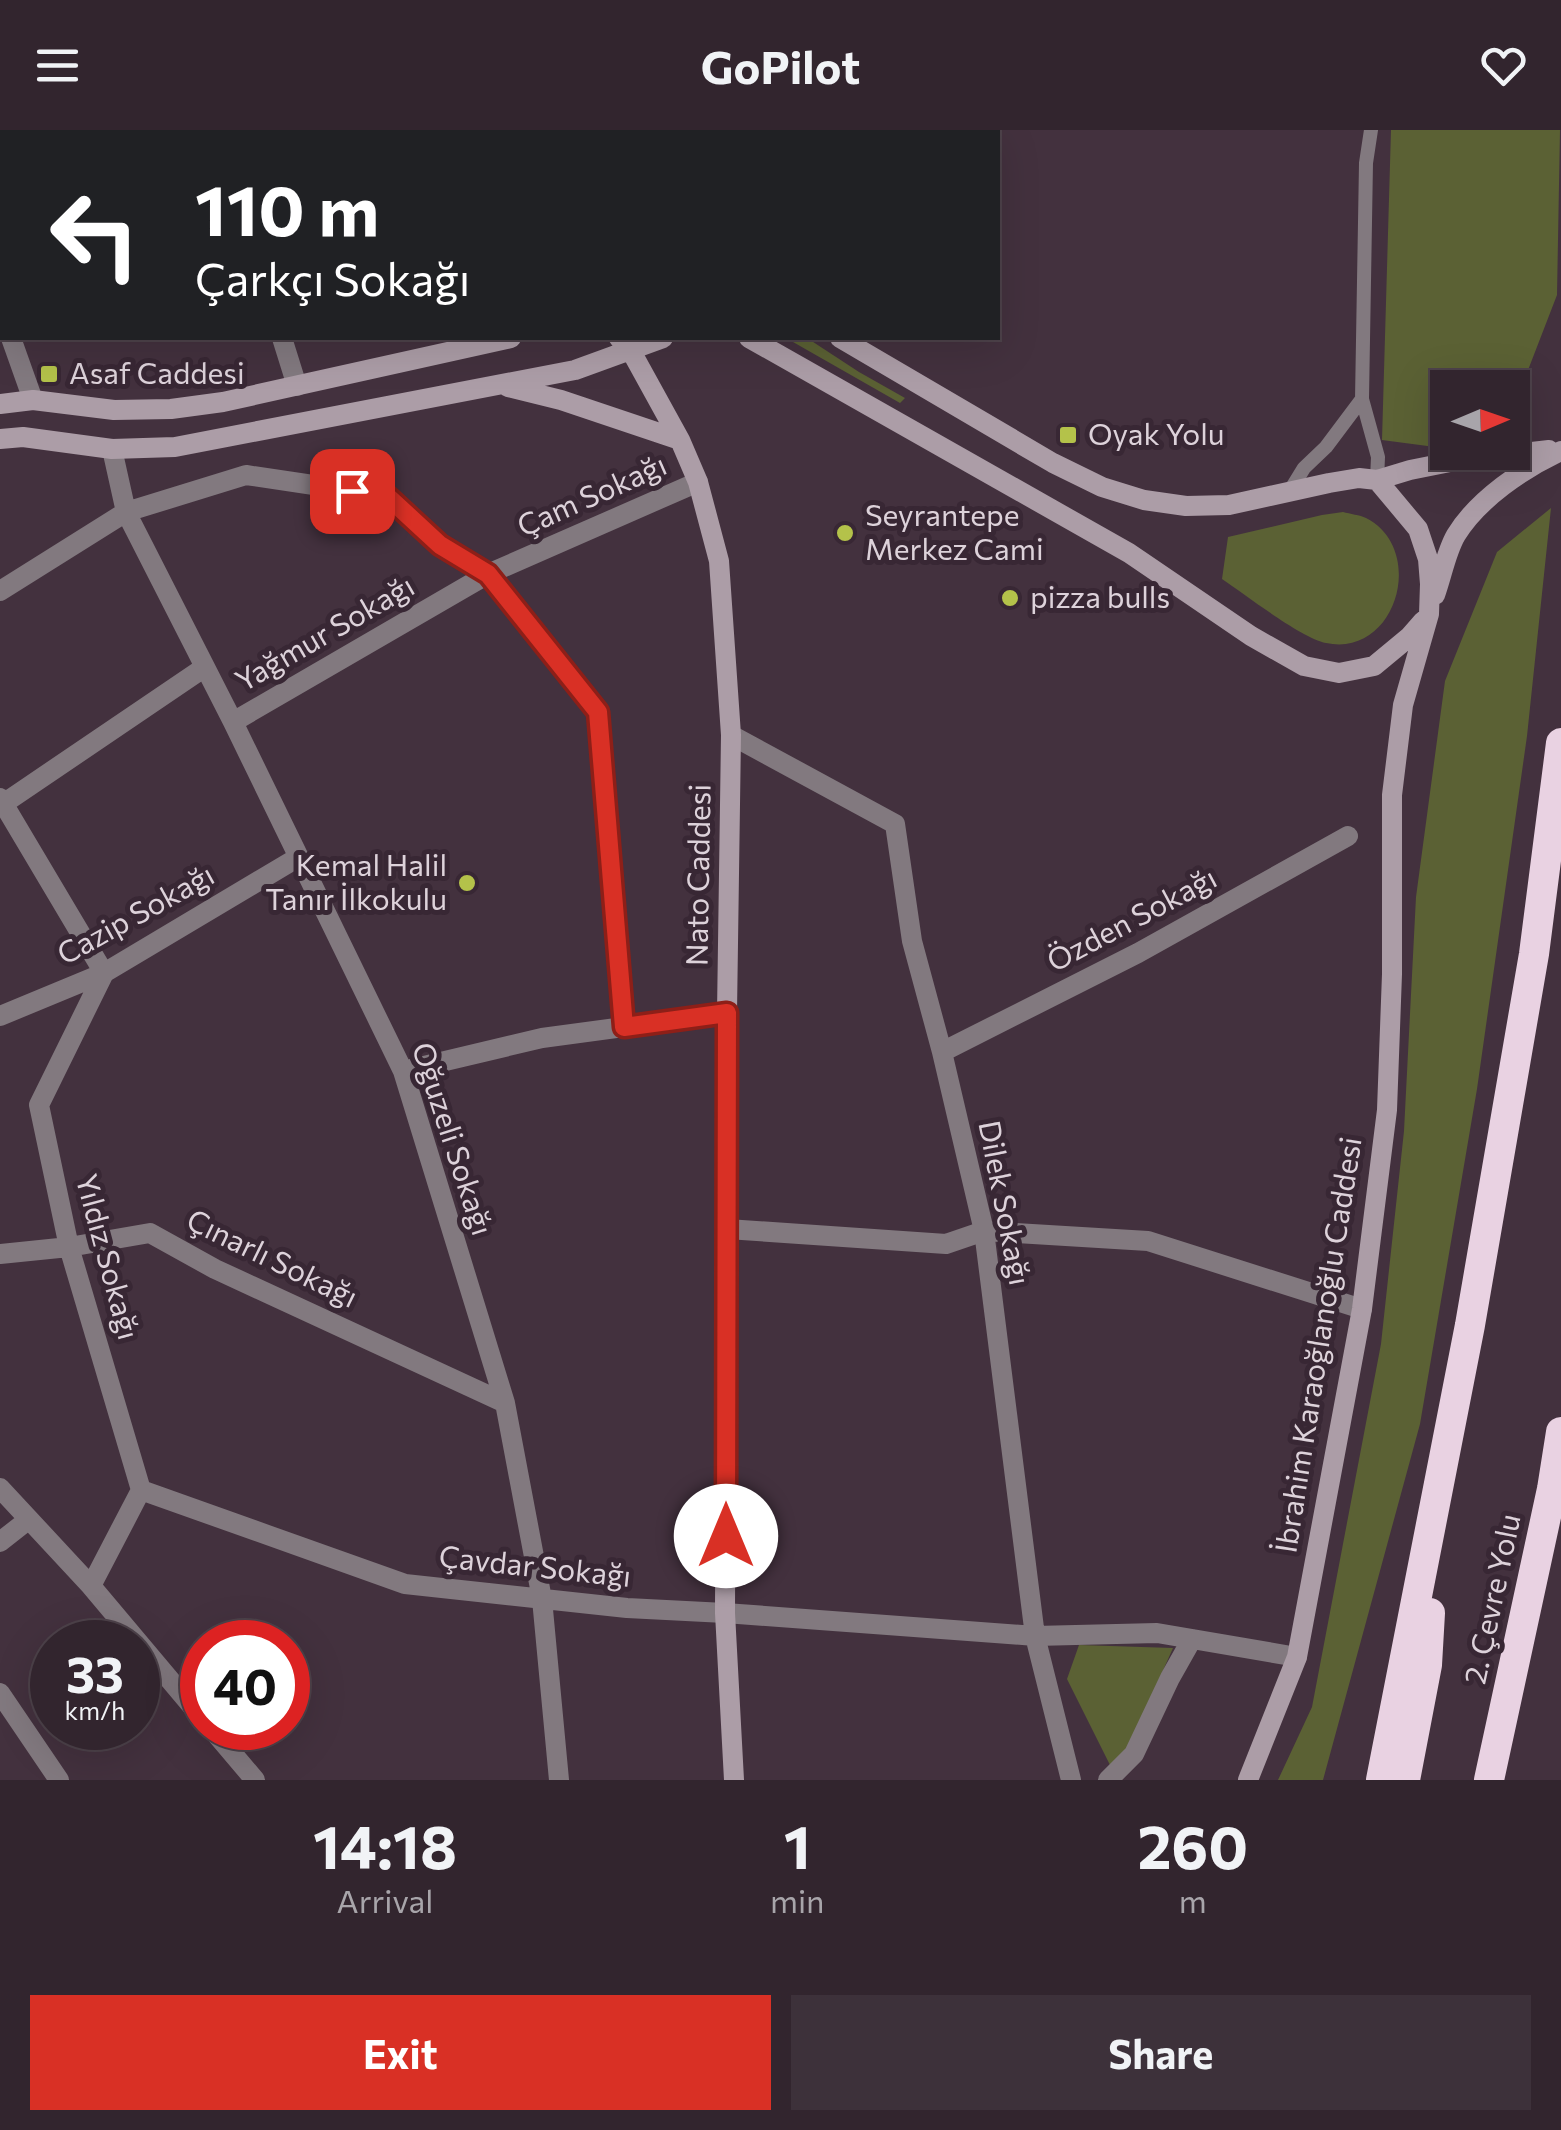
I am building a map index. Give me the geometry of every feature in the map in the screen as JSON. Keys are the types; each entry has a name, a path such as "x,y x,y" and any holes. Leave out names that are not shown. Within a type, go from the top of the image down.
{"highway":[{"path":"1382,1780 1470,1326 1534,954 1561,744"},
{"name":"2. Çevre Yolu","path":"1489,1780 1561,1432"},
{"path":"1405,1780 1427,1665 1438,1485"}],"street":[{"path":"12,340 33,400"},
{"path":"283,340 297,386"},
{"path":"0,404 33,400 114,410 171,409 223,402 502,340"},
{"path":"0,438 22,437 112,449 175,446 575,370 625,344 650,340"},
{"path":"753,340 1128,553 1251,636 1304,666 1339,673 1374,666 1409,637 1429,614 1455,536 1484,502 1534,463 1561,450"},
{"path":"843,340 1053,464 1102,487 1144,500 1186,506 1229,505 1329,483 1359,478 1377,480 1460,460 1561,450"},
{"name":"Nato Caddesi","path":"625,344 680,440 698,482 719,562 731,735 725,1613 734,1780"},
{"path":"501,385 680,440"},
{"name":"Oğuzeli Sokağı","path":"112,449 126,512 403,1071 505,1403 542,1599 559,1780"},
{"path":"0,591 126,512 246,475 387,496 440,545 488,574 598,712 624,1027"},
{"path":"1377,480 1418,529 1428,559 1429,614"},
{"name":"Çam Sokağı","path":"488,574 698,482"},
{"name":"Yağmur Sokağı","path":"233,722 488,574"},
{"name":"İbrahim Karaoğlanoğlu Caddesi","path":"1248,1780 1296,1657 1362,1308 1387,1110 1392,795 1403,705 1429,614"},
{"path":"104,973 1,802 205,667"},
{"name":"Dilek Sokağı","path":"731,735 895,824 912,941 984,1231 1035,1636 1071,1780"},
{"name":"Özden Sokağı","path":"942,1052 1138,953 1348,836"},
{"name":"Cazip Sokağı","path":"0,1016 104,973 297,858"},
{"name":"Yıldız Sokağı","path":"104,973 39,1105 70,1247 141,1490"},
{"path":"403,1071 542,1038 727,1013"},
{"path":"727,1230 946,1244 984,1231 1148,1241 1362,1308"},
{"name":"Çınarlı Sokağı","path":"0,1254 150,1233 215,1269 505,1403"},
{"path":"0,1488 91,1586 180,1692"},
{"path":"91,1586 141,1490"},
{"name":"Çavdar Sokağı","path":"141,1490 405,1584 627,1608 1035,1636 1157,1633 1296,1657"},
{"path":"0,1542 28,1520"},
{"path":"1108,1780 1134,1754 1192,1639"},
{"path":"0,1694 59,1780"},
{"path":"230,1750 255,1780"}],"lane":[{"path":"1370,130 1366,163 1362,399 1378,457 1377,480"},
{"path":"1288,494 1304,468 1362,399"}],"green space":[{"path":"1391,130 1560,130 1557,295 1528,370 1430,370 1430,446 1382,440"},
{"path":"790,340 810,340 905,398 900,403"},
{"path":"1551,508 1527,736 1477,1089 1420,1424 1323,1780 1278,1780 1312,1707 1381,1344 1404,1131 1416,897 1445,681 1497,552"},
{"path":"1343,512 1366,518 1385,533 1395,553 1399,575 1395,598 1386,618 1371,634 1351,643 1315,639 1222,579 1228,537"},
{"path":"1079,1645 1173,1648 1128,1749 1110,1765 1067,1679"}],"place":[{"name":"Asaf Caddesi","path":"49,374"},
{"name":"Oyak Yolu","path":"1068,435"},
{"name":"Seyrantepe Merkez Cami","path":"845,533"},
{"name":"pizza bulls","path":"1010,598"},
{"name":"Kemal Halil Tanır İlkokulu","path":"467,883"}],"route":[{"path":"352,491 387,496 440,545 488,574 598,712 624,1027 727,1013 726,1536"}]}
